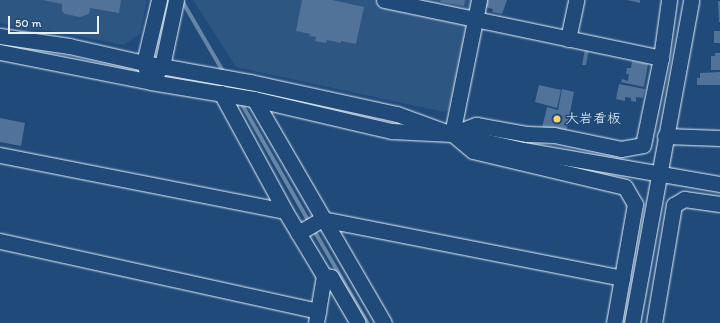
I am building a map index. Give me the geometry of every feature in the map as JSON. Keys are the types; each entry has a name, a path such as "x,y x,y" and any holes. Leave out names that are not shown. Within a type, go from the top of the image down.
{"street":[{"path":"151,82 144,63 159,0"},
{"path":"384,0 476,18 661,58"},
{"path":"452,134 479,0"},
{"path":"568,39 576,0"},
{"path":"0,52 151,82 254,99 392,131 452,134 476,125 527,134 554,135 621,149 642,145 661,58 670,0"},
{"path":"632,323 691,0"},
{"path":"151,82 162,66 176,1"},
{"path":"0,36 69,46 144,63 250,82 396,114 452,134 523,150 720,184"},
{"path":"0,241 317,317 324,276 301,231 285,211 221,93"},
{"path":"254,99 321,220 384,323"},
{"path":"452,134 473,151 626,187 635,204 614,323"},
{"path":"665,136 720,138"},
{"path":"0,155 285,211"},
{"path":"654,323 674,205 684,199 720,204"},
{"path":"301,231 321,220 622,278"},
{"path":"324,276 331,277 358,323"}],"shaded area":[{"path":"0,0 147,0 140,34 123,45 53,31 23,29 0,23"},
{"path":"193,0 474,0 452,107 444,112 236,67"}],"building":[{"path":"43,0 121,0 119,13 90,8 89,14 80,17 65,14 62,11 62,4"},
{"path":"302,0 332,0 364,7 356,44 341,41 341,43 327,40 326,43 315,41 316,37 296,31"},
{"path":"441,0 465,0 464,6 440,2"},
{"path":"486,0 507,0 502,14 492,12 493,9 485,7"},
{"path":"627,0 640,0 640,3"},
{"path":"718,1 720,1 720,22 719,22"},
{"path":"714,31 720,31 720,43 714,43"},
{"path":"585,49 589,49 586,65 582,65"},
{"path":"715,53 720,53 720,70 711,70 711,56 715,56"},
{"path":"632,61 648,64 644,87 621,82 622,79 628,81 629,74 626,74 627,68 631,68"},
{"path":"720,72 720,85 697,85 697,78 700,78 700,73"},
{"path":"619,84 645,89 643,98 636,97 636,102 631,101 631,98 625,97 625,101 616,99"},
{"path":"539,85 561,90 557,108 535,102"},
{"name":"大岩看板","path":"562,89 574,92 566,133 542,128 547,107 558,110"},
{"path":"0,118 25,123 21,146 0,142"}],"waterway":[{"path":"182,0 225,74"},
{"path":"241,102 310,223"},
{"path":"313,228 368,323"}],"place":[{"name":"大岩看板","path":"557,119"}]}
